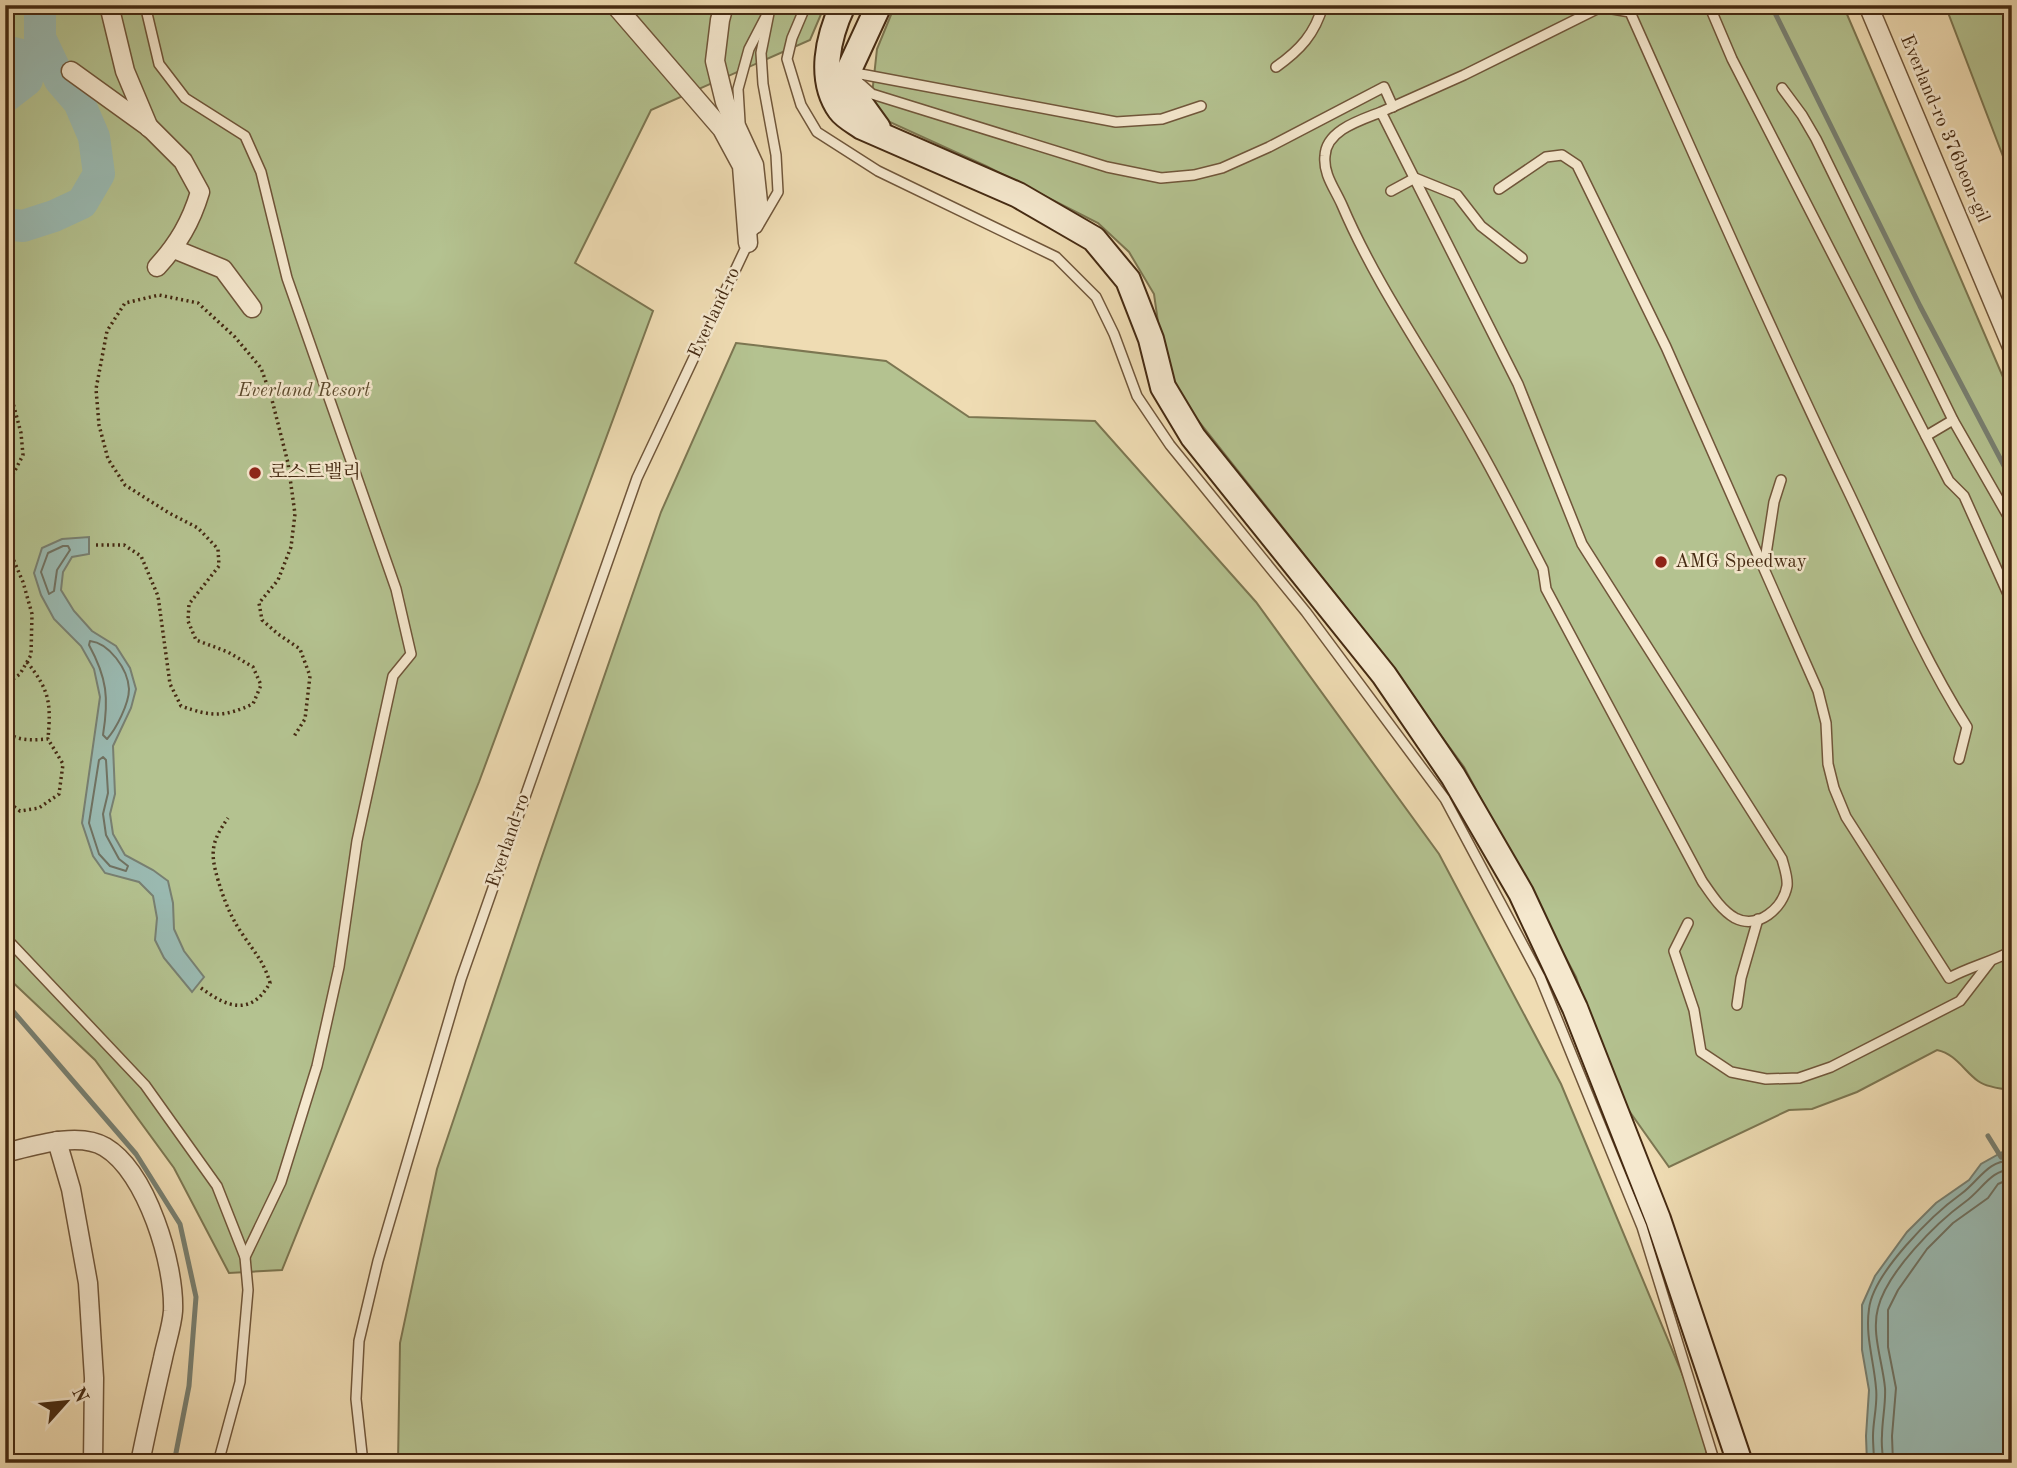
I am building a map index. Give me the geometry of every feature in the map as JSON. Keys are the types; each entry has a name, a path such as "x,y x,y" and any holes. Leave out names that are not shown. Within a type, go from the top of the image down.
{"street":[{"path":"109,5 125,71 150,128"},
{"path":"615,5 722,129 742,166 748,243"},
{"path":"724,5 715,61 725,102 754,165 758,202 748,243"},
{"path":"843,5 827,51 829,84 841,111 862,127 1018,195 1094,239 1128,280 1151,339 1163,387 1193,437 1384,675 1453,776 1521,893 1575,1008 1658,1219 1740,1463"},
{"path":"879,5 848,72 852,92 885,136"},
{"name":"Everland-ro 376beon-gil","path":"1868,5 2012,347"},
{"path":"71,71 150,128 183,161 200,192 192,217 174,249 157,267"},
{"path":"174,249 223,269 252,308"},
{"path":"57,1141 71,1189 88,1283 94,1378 93,1463"},
{"path":"5,1153 57,1141 87,1142 104,1147 122,1162 142,1191 170,1274 173,1312 140,1463"}],"lane":[{"path":"145,5 159,64 185,98 245,136 261,172 287,278 396,589 411,654 393,676 357,841 339,967 317,1066 281,1182 245,1256"},
{"path":"806,5 792,38 788,59 801,105 817,132 878,171 1056,257 1096,298 1114,334 1137,396 1170,445 1306,612 1445,799 1545,989 1642,1227 1715,1463"},
{"path":"1276,66 1298,52 1318,21 1323,5"},
{"path":"1709,5 1732,59 1949,481 1964,496 2012,603"},
{"path":"1381,112 1518,384 1583,544 1783,859 1788,883 1781,904 1769,915 1751,921 1736,918 1719,905 1702,881 1546,589 1543,569 1474,439 1356,239 1326,172 1325,153 1332,138 1340,131 1381,112 1464,75 1601,6 1630,12 1814,420 1947,695 1967,727 1959,759"},
{"path":"742,166 738,89 749,49 770,9"},
{"name":"Everland-ro","path":"363,1463 356,1399 359,1341 379,1261 461,979 637,478 748,243 778,192 776,155 763,84 761,53 770,9"},
{"path":"848,72 1116,122 1162,119 1201,106"},
{"path":"848,72 872,94 1107,167 1161,178 1194,175 1222,168 1384,87 1394,107"},
{"path":"1782,89 1816,139 1953,420 2012,523"},
{"path":"1499,189 1546,157 1562,155 1577,165 1666,347 1818,691 1826,723 1828,764 1846,817 1948,978 2012,951"},
{"path":"1391,191 1415,178"},
{"path":"1415,178 1457,195 1481,226 1522,258"},
{"path":"1926,436 1953,420"},
{"path":"1764,569 1774,502 1781,481"},
{"path":"1737,1004 1741,978 1758,919"},
{"path":"1688,923 1674,951 1694,1010 1701,1052 1731,1072 1766,1079 1799,1078 1831,1067 1960,1001 1990,962"},
{"path":"5,937 145,1085 217,1186 245,1256 248,1290 240,1382 218,1463"}],"path":[{"path":"96,545 124,545 141,556 158,596 170,684 181,706 200,712 229,715 253,704 261,685 253,667 228,652 196,640 188,621 189,604 219,566 218,549 198,528 125,485 108,459 99,425 96,389 107,331 125,303 159,295 198,303 235,337 261,368 288,463 295,514 291,547 278,580 259,603 262,620 278,635 300,649 310,676 305,719 293,738"},
{"path":"5,373 21,433 23,455 5,491"},
{"path":"5,540 23,582 32,614 31,655 20,674 5,685"},
{"path":"5,800 20,811 38,808 60,794 63,764 48,739 51,708 41,679 27,662"},
{"path":"5,730 10,736 28,740 48,739"},
{"path":"201,988 228,1005 244,1006 262,996 270,983 264,964 225,904 211,855 217,833 228,818"}],"green space":[{"name":"Everland Resort","path":"5,5 825,5 810,40 651,110 575,263 653,311 479,782 282,1270 229,1273 174,1168 95,1060 5,975"},
{"name":"AMG Speedway","path":"895,5 1843,5 2012,398 2012,1090 1981,1083 1955,1059 1937,1050 1857,1092 1812,1109 1789,1110 1669,1167 1615,1091 1576,977 1464,767 1356,620 1174,390 1159,329 1154,294 1129,252 1098,223 986,166 870,113 877,49"},
{"path":"1944,5 2012,5 2012,180 1947,10"},
{"path":"736,343 886,361 969,417 1095,421 1256,602 1439,854 1561,1084 1704,1426 1707,1463 398,1463 400,1343 437,1169 661,512"}],"water":[{"path":"89,537 89,554 72,557 63,572 61,590 74,611 92,631 116,646 130,668 136,689 131,708 113,746 115,794 110,814 113,834 125,855 168,881 173,903 174,929 184,951 204,977 192,992 164,958 155,940 157,918 153,896 139,882 105,873 93,856 82,823 100,697 94,669 81,646 54,619 41,595 34,573 42,548 62,539"},
{"path":"2006,1150 2012,1158 2012,1463 1867,1463 1869,1390 1862,1350 1862,1305 1875,1276 1907,1232 1936,1203 1969,1180 1981,1164"}],"waterway":[{"path":"5,224 23,226 82,203 99,174 94,137 79,102 60,80 40,38 40,5"},
{"path":"1771,5 1920,306 2012,481"},
{"path":"5,51 22,55 28,65 27,80 5,97"},
{"path":"5,1002 136,1154 180,1224 196,1297 189,1386 174,1463"},
{"path":"1988,1136 2001,1157"}],"place":[{"name":"로스트밸리","path":"255,473"},
{"name":"AMG Speedway","path":"1661,562"}]}
